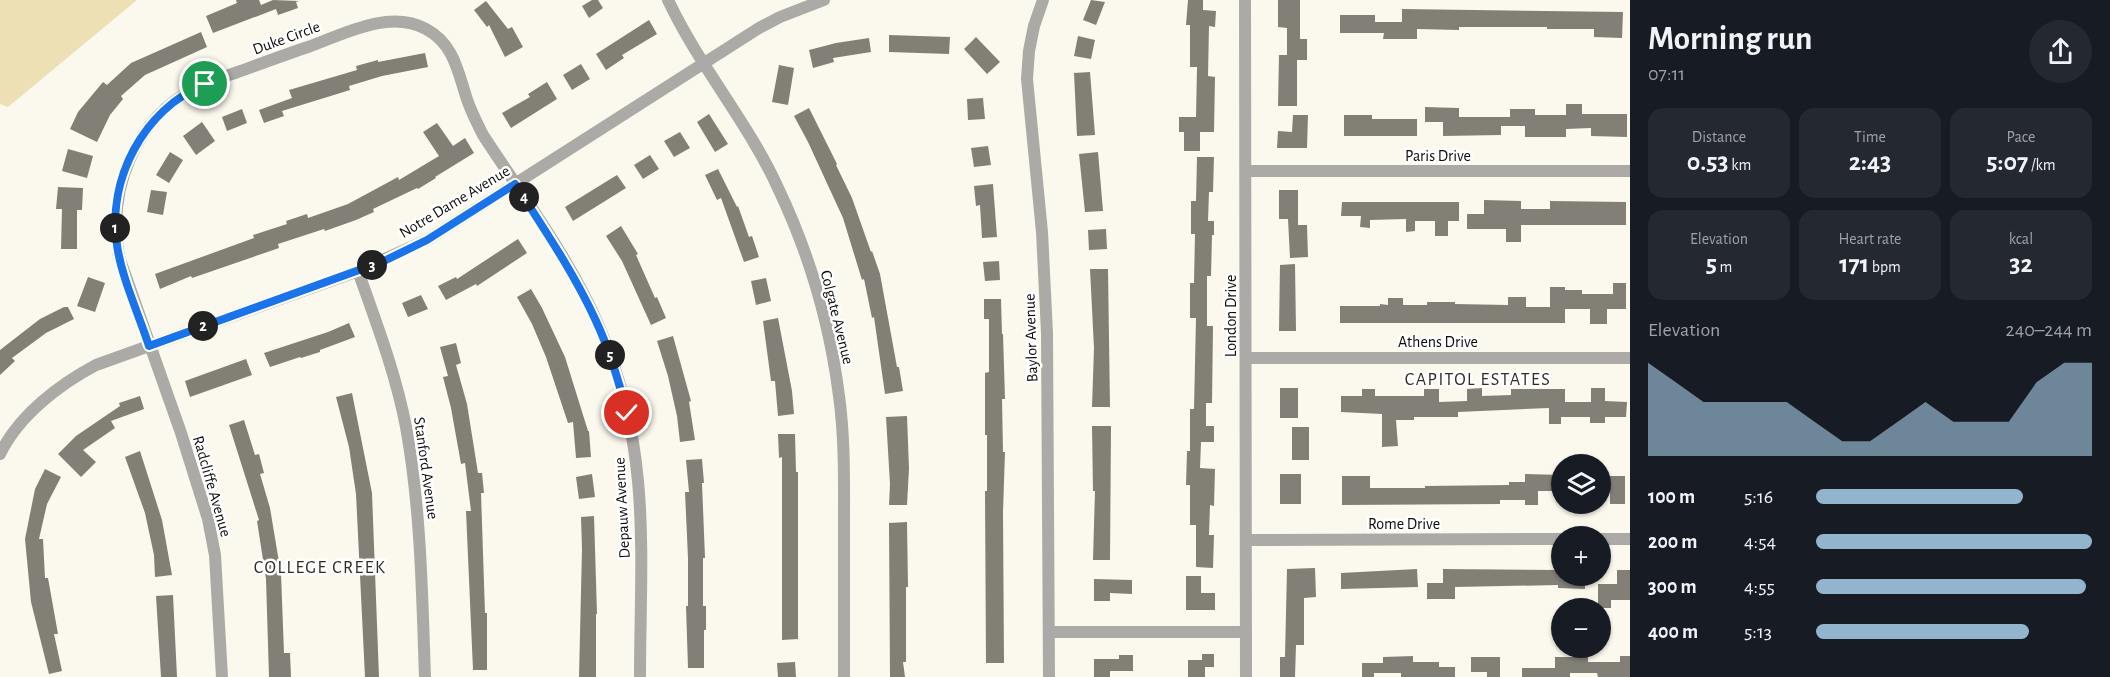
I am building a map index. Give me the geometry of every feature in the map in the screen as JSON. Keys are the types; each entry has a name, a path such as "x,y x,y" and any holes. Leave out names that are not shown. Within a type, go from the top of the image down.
{"street":[{"name":"Colgate Avenue","path":"668,0 684,31 728,98 777,185 800,238 827,330 843,435 844,677"},
{"name":"Notre Dame Avenue","path":"0,451 40,403 58,388 96,365 358,271 427,240 780,17 824,0"},
{"name":"Baylor Avenue","path":"1043,0 1029,51 1028,79 1042,232 1047,333 1049,677"},
{"name":"London Drive","path":"1245,0 1246,677"},
{"name":"Duke Circle","path":"149,346 119,257 115,232 119,189 131,153 151,124 177,100 196,88 373,24 387,21 412,23 426,29 449,50 456,62 471,111 483,135 515,184"},
{"name":"Paris Drive","path":"1246,171 1630,171"},
{"name":"Depauw Avenue","path":"515,184 576,282 596,320 616,373 627,413 638,480 640,515 640,677"},
{"name":"Stanford Avenue","path":"358,271 392,371 406,425 420,536 425,677"},
{"name":"Radcliffe Avenue","path":"149,346 196,476 208,519 217,579 222,677"},
{"name":"Athens Drive","path":"1246,358 1630,357"},
{"path":"1611,539 1630,538"},
{"name":"Rome Drive","path":"1246,540 1551,539"},
{"path":"1049,632 1246,632"}],"shaded area":[{"path":"0,0 137,0 8,107 0,104"}],"building":[{"path":"236,0 259,0 261,5 273,0 299,1 296,2 298,8 278,15 276,9 213,33 206,16 237,3"},
{"path":"592,0 598,0 603,8 589,18 582,6"},
{"path":"1091,0 1105,2 1096,25 1083,20"},
{"path":"1188,0 1203,0 1203,10 1216,11 1215,27 1209,26 1208,76 1215,77 1214,132 1200,132 1200,151 1184,151 1184,132 1179,132 1179,117 1196,117 1197,67 1190,67 1190,25 1186,25"},
{"path":"1278,0 1300,0 1300,39 1307,39 1307,60 1297,60 1297,106 1278,106 1279,55 1287,55 1287,28 1278,27"},
{"path":"486,1 508,29 512,27 523,47 505,57 489,25 487,27 474,10"},
{"path":"1402,9 1623,12 1622,38 1594,37 1594,29 1547,29 1547,27 1417,29 1417,39 1383,39 1384,33 1340,33 1340,15 1375,15 1375,22 1402,22"},
{"path":"649,20 657,34 622,55 624,58 606,70 596,54"},
{"path":"201,32 207,47 145,75 121,96 123,99 110,115 97,142 70,129 78,112 103,82 107,85 131,63"},
{"path":"889,35 950,37 949,54 889,52"},
{"path":"1078,36 1095,40 1091,59 1074,56"},
{"path":"976,37 1000,62 987,74 964,49"},
{"path":"869,38 871,52 833,58 834,62 813,68 809,50"},
{"path":"425,53 428,67 382,76 349,86 350,90 282,111 284,116 264,123 259,110 292,98 289,90 357,70 356,66 378,60 378,62"},
{"path":"581,64 590,79 572,90 563,75"},
{"path":"779,65 794,68 788,105 772,102"},
{"path":"1090,72 1095,135 1077,136 1074,73"},
{"path":"547,82 557,99 511,128 502,113 530,97 528,94"},
{"path":"983,98 985,119 968,120 967,99"},
{"path":"1566,104 1582,104 1582,114 1627,114 1627,137 1591,136 1591,128 1566,129 1566,137 1525,137 1525,126 1501,126 1501,135 1443,136 1443,122 1425,122 1425,107 1459,108 1459,117 1510,117 1510,109 1535,109 1535,115 1566,115"},
{"path":"809,108 852,198 880,274 903,391 885,394 874,317 872,318 864,279 862,280 843,218 794,116"},
{"path":"242,109 247,123 227,131 222,117"},
{"path":"709,114 728,144 715,152 697,122"},
{"path":"1293,115 1308,115 1307,148 1277,148 1278,131 1292,132"},
{"path":"1344,115 1372,115 1372,119 1417,119 1417,136 1344,136"},
{"path":"202,122 215,141 196,155 183,136"},
{"path":"437,123 453,146 465,138 474,153 418,189 373,209 374,212 356,220 278,244 279,248 192,278 191,276 160,289 155,274 254,238 253,235 287,224 286,221 307,214 308,218 348,204 398,177 399,180 439,156 423,132"},
{"path":"680,132 690,148 674,157 664,141"},
{"path":"988,146 991,165 974,167 971,148"},
{"path":"68,149 93,156 87,178 62,171"},
{"path":"170,152 183,160 169,183 156,175"},
{"path":"1098,152 1103,211 1085,212 1079,154"},
{"path":"650,155 659,169 643,179 634,165"},
{"path":"1197,157 1214,157 1213,192 1209,192 1208,221 1214,221 1214,235 1212,235 1211,276 1207,276 1207,326 1213,326 1212,403 1206,403 1206,426 1214,426 1214,442 1201,442 1200,468 1215,469 1214,506 1210,505 1209,535 1214,535 1213,568 1196,567 1196,525 1190,525 1190,485 1186,485 1187,451 1190,451 1190,409 1194,409 1196,318 1190,318 1190,283 1194,283 1195,234 1191,234 1191,201 1196,201"},
{"path":"718,169 738,206 749,237 752,236 759,257 744,262 721,198 717,200 705,175"},
{"path":"617,175 626,188 573,221 565,207"},
{"path":"993,184 997,237 982,238 980,205 976,206 974,186"},
{"path":"58,187 83,188 82,210 77,210 77,249 61,249 62,209 56,209"},
{"path":"151,190 167,192 163,215 147,212"},
{"path":"1279,190 1298,190 1298,225 1307,225 1308,257 1290,258 1288,219 1279,219"},
{"path":"1484,200 1521,201 1521,209 1550,209 1550,201 1626,202 1626,225 1521,225 1521,242 1506,242 1506,229 1467,229 1467,214 1484,214"},
{"path":"1342,202 1459,202 1459,221 1448,221 1448,236 1435,236 1435,221 1415,221 1415,231 1406,232 1406,219 1370,220 1370,228 1360,227 1361,216 1341,216"},
{"path":"621,226 638,254 636,255 666,318 651,325 622,261 606,236"},
{"path":"1106,229 1107,249 1089,250 1088,230"},
{"path":"518,239 527,253 477,286 476,284 446,300 438,286 456,277 457,279"},
{"path":"999,261 1000,280 985,281 983,262"},
{"path":"1295,264 1296,331 1279,331 1280,265"},
{"path":"1090,269 1108,269 1110,407 1092,407 1094,348"},
{"path":"88,277 105,283 95,312 77,306"},
{"path":"766,278 771,301 756,305 751,281"},
{"path":"1613,283 1626,283 1626,309 1607,309 1607,324 1590,324 1590,309 1565,309 1565,323 1340,323 1340,306 1388,305 1388,298 1403,298 1403,305 1455,302 1455,304 1508,305 1508,297 1526,297 1526,307 1550,307 1550,287 1582,290 1582,294 1613,294"},
{"path":"531,289 565,357 589,431 591,457 576,458 573,422 568,423 546,357 517,297"},
{"path":"421,295 428,309 408,317 402,303"},
{"path":"984,299 1001,299 1003,334 1005,399 1002,399 1003,452 1005,452 1004,663 986,663 985,373 989,372 989,319 984,319"},
{"path":"68,307 74,319 46,333 12,358 15,361 0,375 0,350 40,319"},
{"path":"778,318 792,391 794,414 778,416 775,381 771,381 763,321"},
{"path":"349,323 355,337 320,350 320,352 270,367 264,353"},
{"path":"673,336 691,401 689,402 695,440 680,442 668,376 657,341"},
{"path":"456,343 461,363 456,365 467,404 478,473 482,473 484,493 481,493 485,613 487,613 487,670 473,670 466,511 471,511 465,463 461,464 443,377 448,376 440,347"},
{"path":"246,359 252,375 190,397 185,381"},
{"path":"1280,388 1298,388 1298,418 1280,418"},
{"path":"1482,388 1482,396 1511,395 1511,389 1565,389 1565,402 1591,402 1591,388 1605,388 1605,401 1627,402 1626,417 1605,417 1605,423 1590,423 1590,417 1561,417 1561,424 1549,424 1549,408 1458,412 1458,417 1414,417 1414,420 1396,420 1398,446 1382,447 1382,414 1341,412 1341,396 1362,396 1362,389 1375,389 1375,396 1424,396 1424,389 1439,389 1439,402 1467,401 1467,389"},
{"path":"352,393 372,493 379,677 365,677 356,494 349,447 336,397"},
{"path":"140,396 144,409 111,421 115,428 83,450 96,462 81,477 58,454 76,436 120,406 119,403"},
{"path":"907,416 909,469 907,505 889,505 886,417"},
{"path":"244,420 255,455 259,454 264,473 260,474 270,508 281,574 284,653 290,653 291,677 269,677 266,579 257,521 259,520 229,425"},
{"path":"1092,426 1111,426 1110,560 1093,560 1095,491 1093,491"},
{"path":"1292,427 1309,427 1309,460 1292,460"},
{"path":"778,434 795,434 796,472 798,472 798,639 782,640 782,457 779,458"},
{"path":"140,451 162,520 172,575 155,577 154,555 145,513 125,457"},
{"path":"702,459 705,558 703,558 703,606 706,606 704,668 688,668 686,606 688,606 688,558 685,492 689,492 686,460"},
{"path":"45,469 61,477 47,504 39,539 43,539 45,578 48,578 58,634 54,634 62,671 49,674 31,602 25,539 35,489"},
{"path":"592,474 595,497 579,499 576,477"},
{"path":"1280,474 1301,474 1301,504 1280,504"},
{"path":"1525,474 1551,475 1551,491 1538,491 1538,505 1525,505 1525,500 1500,500 1500,504 1342,505 1342,476 1370,476 1370,488 1509,485 1509,482 1525,482"},
{"path":"1611,476 1625,476 1625,504 1611,504"},
{"path":"594,516 596,677 579,677 581,517"},
{"path":"907,522 906,662 903,662 905,677 890,677 889,523"},
{"path":"1315,568 1316,597 1304,598 1304,645 1296,645 1295,677 1280,677 1280,657 1285,657 1287,569"},
{"path":"1417,569 1418,587 1341,589 1341,573"},
{"path":"1443,569 1551,570 1551,585 1455,587 1455,599 1427,599 1427,583 1443,583"},
{"path":"1617,570 1630,570 1630,600 1598,598 1598,586 1617,584"},
{"path":"1186,576 1201,576 1201,593 1215,593 1215,610 1186,610"},
{"path":"1094,579 1132,580 1132,594 1110,593 1110,601 1094,601"},
{"path":"1558,586 1585,586 1585,589 1558,588"},
{"path":"173,595 177,677 161,677 156,596"},
{"path":"1202,654 1214,654 1214,667 1205,667 1205,677 1188,677 1188,660 1202,660"},
{"path":"1119,655 1133,655 1133,671 1110,671 1110,677 1094,677 1094,659 1119,659"},
{"path":"1413,656 1413,662 1439,662 1439,667 1455,667 1455,677 1401,677 1401,673 1374,673 1374,677 1362,677 1362,663 1383,663 1383,657"},
{"path":"1620,656 1630,656 1630,677 1598,677 1597,673 1570,673 1570,677 1522,677 1522,668 1555,668 1555,658 1588,658 1588,662 1620,662"},
{"path":"1471,657 1500,657 1500,677 1487,677 1487,672 1471,672"},
{"path":"795,662 796,677 778,677 777,663"}],"district":[{"name":"CAPITOL ESTATES","path":"1478,379"},
{"name":"COLLEGE CREEK","path":"320,567"}],"route":[{"path":"205,84 177,100 151,124 131,153 119,189 116,204 116,245 149,346 384,261 455,224 515,184 550,238 596,320 616,373 627,413"}]}
